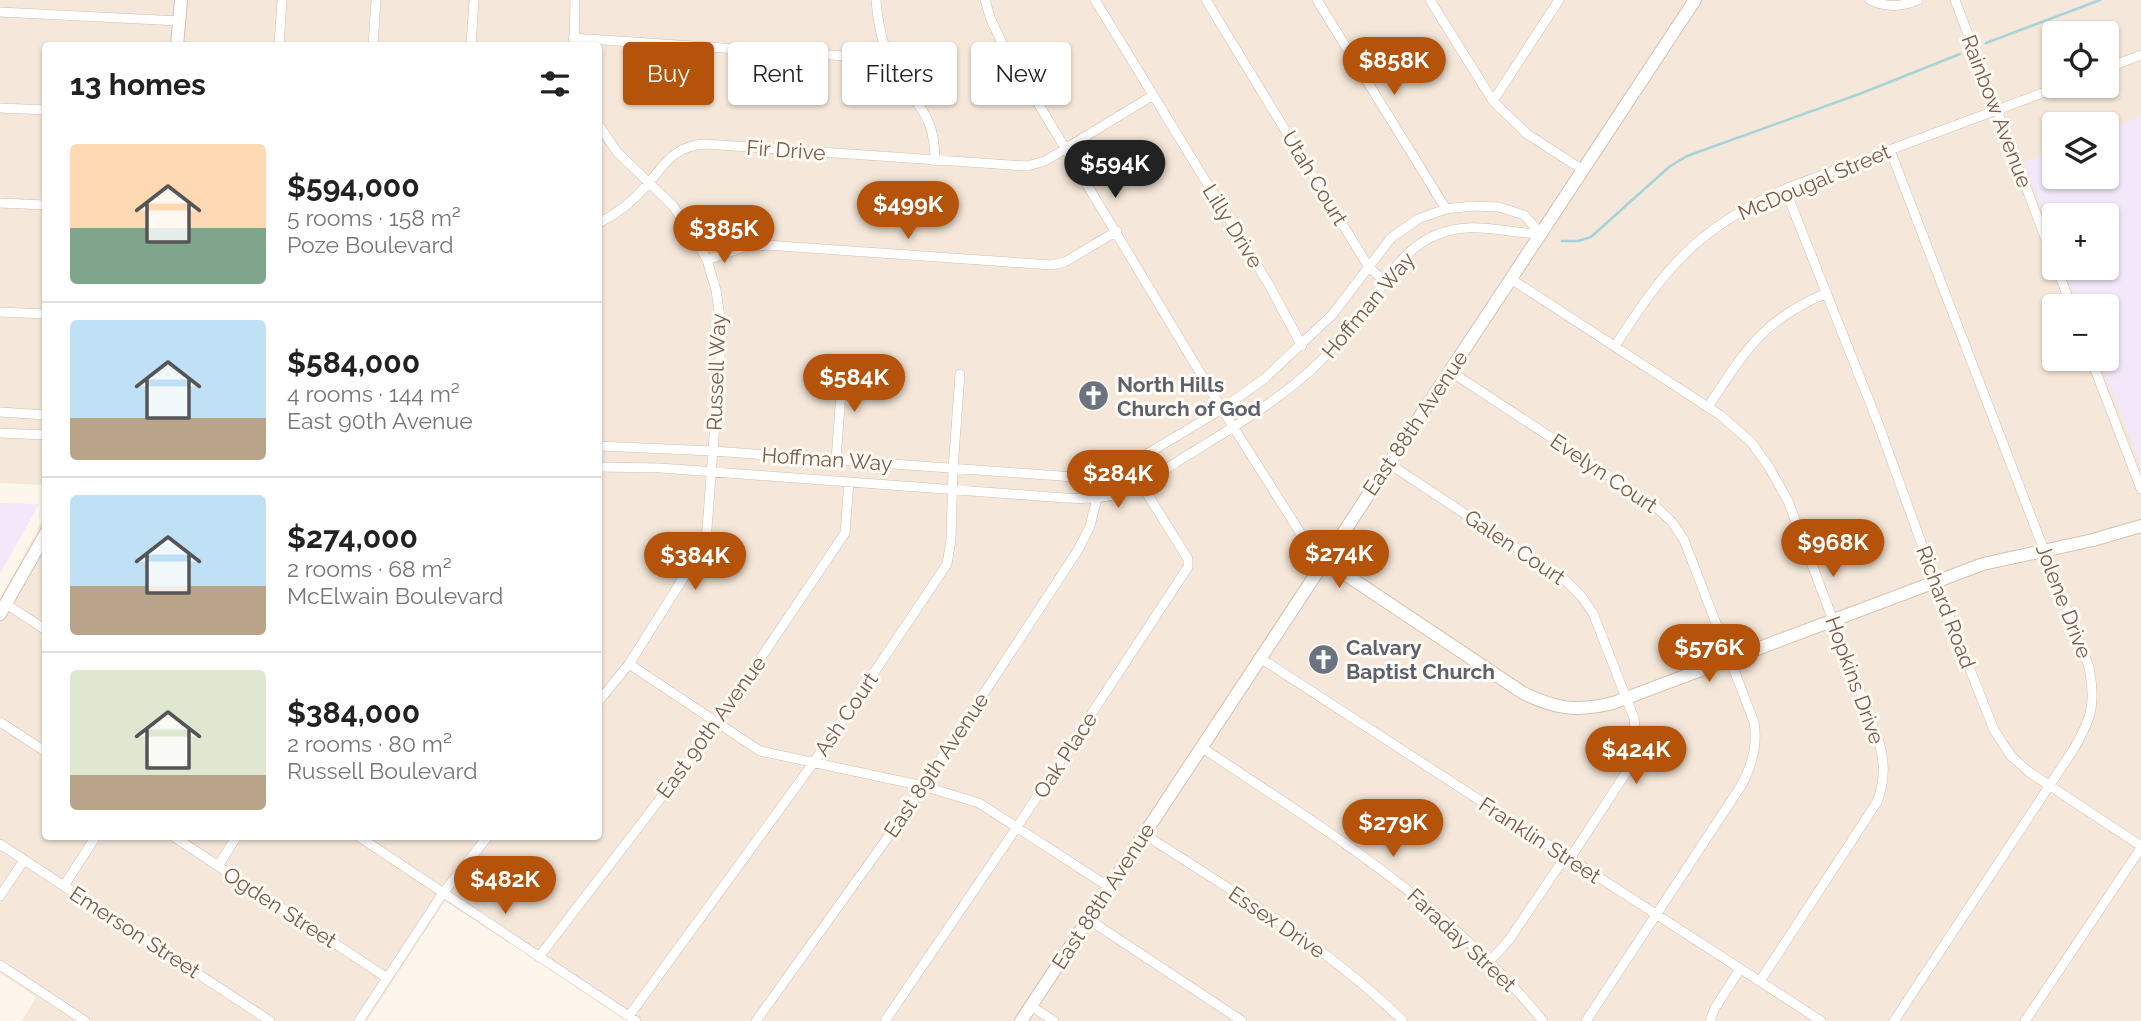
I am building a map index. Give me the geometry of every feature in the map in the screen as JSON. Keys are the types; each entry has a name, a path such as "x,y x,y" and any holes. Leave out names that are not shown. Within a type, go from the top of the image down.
{"main road":[{"path":"177,42 180,0"},
{"name":"East 88th Avenue","path":"1021,1021 1695,0"},
{"path":"1324,560 1523,693 1567,709 1595,707 1626,698 1983,565 2141,526"},
{"path":"3,609 42,540"}],"street":[{"path":"279,42 282,0"},
{"path":"373,42 376,0"},
{"path":"471,42 474,0"},
{"path":"574,42 575,0"},
{"path":"876,0 884,42"},
{"path":"985,0 996,33 1222,409 1301,534 1313,551 1324,560"},
{"name":"Lilly Drive","path":"1095,0 1268,282 1302,346"},
{"name":"Utah Court","path":"1206,0 1368,266 1384,281"},
{"path":"1317,0 1446,209"},
{"path":"1493,101 1559,0"},
{"path":"1870,0 1890,6 1919,0"},
{"name":"Rainbow Avenue","path":"1955,0 2042,230"},
{"path":"1432,1 1493,101 1527,134 1583,170"},
{"path":"0,12 179,21"},
{"path":"602,44 842,56"},
{"path":"2119,63 2141,55"},
{"name":"McDougal Street","path":"1615,346 1657,284 1690,248 1730,217 1785,189 2042,93"},
{"name":"Fir Drive","path":"602,220 628,204 674,153 685,147 704,144 1027,166 1045,161 1152,96"},
{"path":"919,105 928,117 934,138 935,161"},
{"path":"0,108 42,110"},
{"name":"Russell Way","path":"602,130 617,152 673,206 688,225 707,260 716,290 722,331 709,521 704,550 629,664 602,697"},
{"name":"Jolene Drive","path":"1890,150 2045,551 2088,667 2093,695 2088,726 1894,1021"},
{"name":"Richard Road","path":"1785,189 1878,423 1935,581 1998,737 2020,764 2141,847"},
{"path":"0,203 42,205"},
{"name":"Hoffman Way","path":"602,446 713,451 1074,477 1109,475 1222,409 1265,378 1332,315 1391,238 1418,219 1446,209 1472,206 1510,210 1524,215 1541,234"},
{"name":"Hoffman Way","path":"602,467 661,468 1065,498 1097,498 1119,494 1141,484 1234,426 1317,365 1364,310 1402,258 1417,246 1448,231 1466,227 1541,234"},
{"path":"707,260 757,245 1052,265 1065,262 1116,231"},
{"name":"Hopkins Drive","path":"1511,279 1708,407 1751,442 1780,486 1879,742 1884,768 1881,792 1869,816 1760,981"},
{"path":"1708,407 1743,354 1763,331 1790,311 1827,293"},
{"path":"0,312 42,314"},
{"path":"836,460 843,366"},
{"name":"Evelyn Court","path":"1450,370 1663,513 1676,526 1684,540 1754,722 1753,760 1741,786 1586,1021"},
{"path":"2096,371 2141,489"},
{"name":"Ash Court","path":"633,1018 814,762 947,564 950,551 960,374"},
{"path":"0,412 42,415"},
{"path":"0,433 42,435"},
{"name":"Galen Court","path":"1388,463 1575,588 1594,613 1636,731 1631,765 1509,940 1489,962"},
{"name":"East 90th Avenue","path":"539,957 717,723 845,533 849,482"},
{"name":"Oak Place","path":"885,1021 1188,568 1188,559 1141,484"},
{"name":"East 89th Avenue","path":"756,1021 923,786 1086,538 1097,498"},
{"path":"3,609 42,628"},
{"name":"Franklin Street","path":"1260,658 1821,1021"},
{"path":"629,664 760,751 923,786 979,803 1109,887"},
{"path":"0,722 42,749"},
{"name":"Faraday Street","path":"1201,747 1396,879 1489,962 1543,1021"},
{"name":"Essex Drive","path":"1144,834 1322,951 1403,1021"},
{"path":"64,886 93,840"},
{"name":"Ogden Street","path":"179,840 387,978"},
{"path":"218,866 234,840"},
{"path":"364,840 633,1018"},
{"path":"359,1021 443,893 485,840"},
{"name":"Emerson Street","path":"0,844 270,1021"},
{"path":"2025,1021 2141,847"},
{"path":"0,896 24,860"},
{"path":"1088,919 1242,1021"},
{"path":"0,965 85,1021"},
{"path":"1710,1021 1715,1008 1740,969"},
{"path":"1031,1006 1055,1021"}],"shaded area":[{"path":"0,0 2141,0 2141,1021 631,1021 445,901 367,1021 22,1021 36,997 0,973 0,599 42,522 42,840 602,840 602,42 42,42 42,485 0,483"},
{"path":"2141,116 2141,465 2104,371 2119,371 2119,294 2074,294 2069,280 2119,280 2119,203 2042,203 2042,210 2024,162 2042,155 2042,189 2119,189 2119,125"},
{"path":"0,503 39,504 0,574"}],"waterway":[{"path":"1986,43 2100,0"},
{"path":"1562,241 1578,241 1591,237 1669,167 1687,156 1862,93 1960,54"}],"place":[{"name":"North Hills Church of God","path":"1094,396"},
{"name":"Calvary Baptist Church","path":"1323,659"}]}
